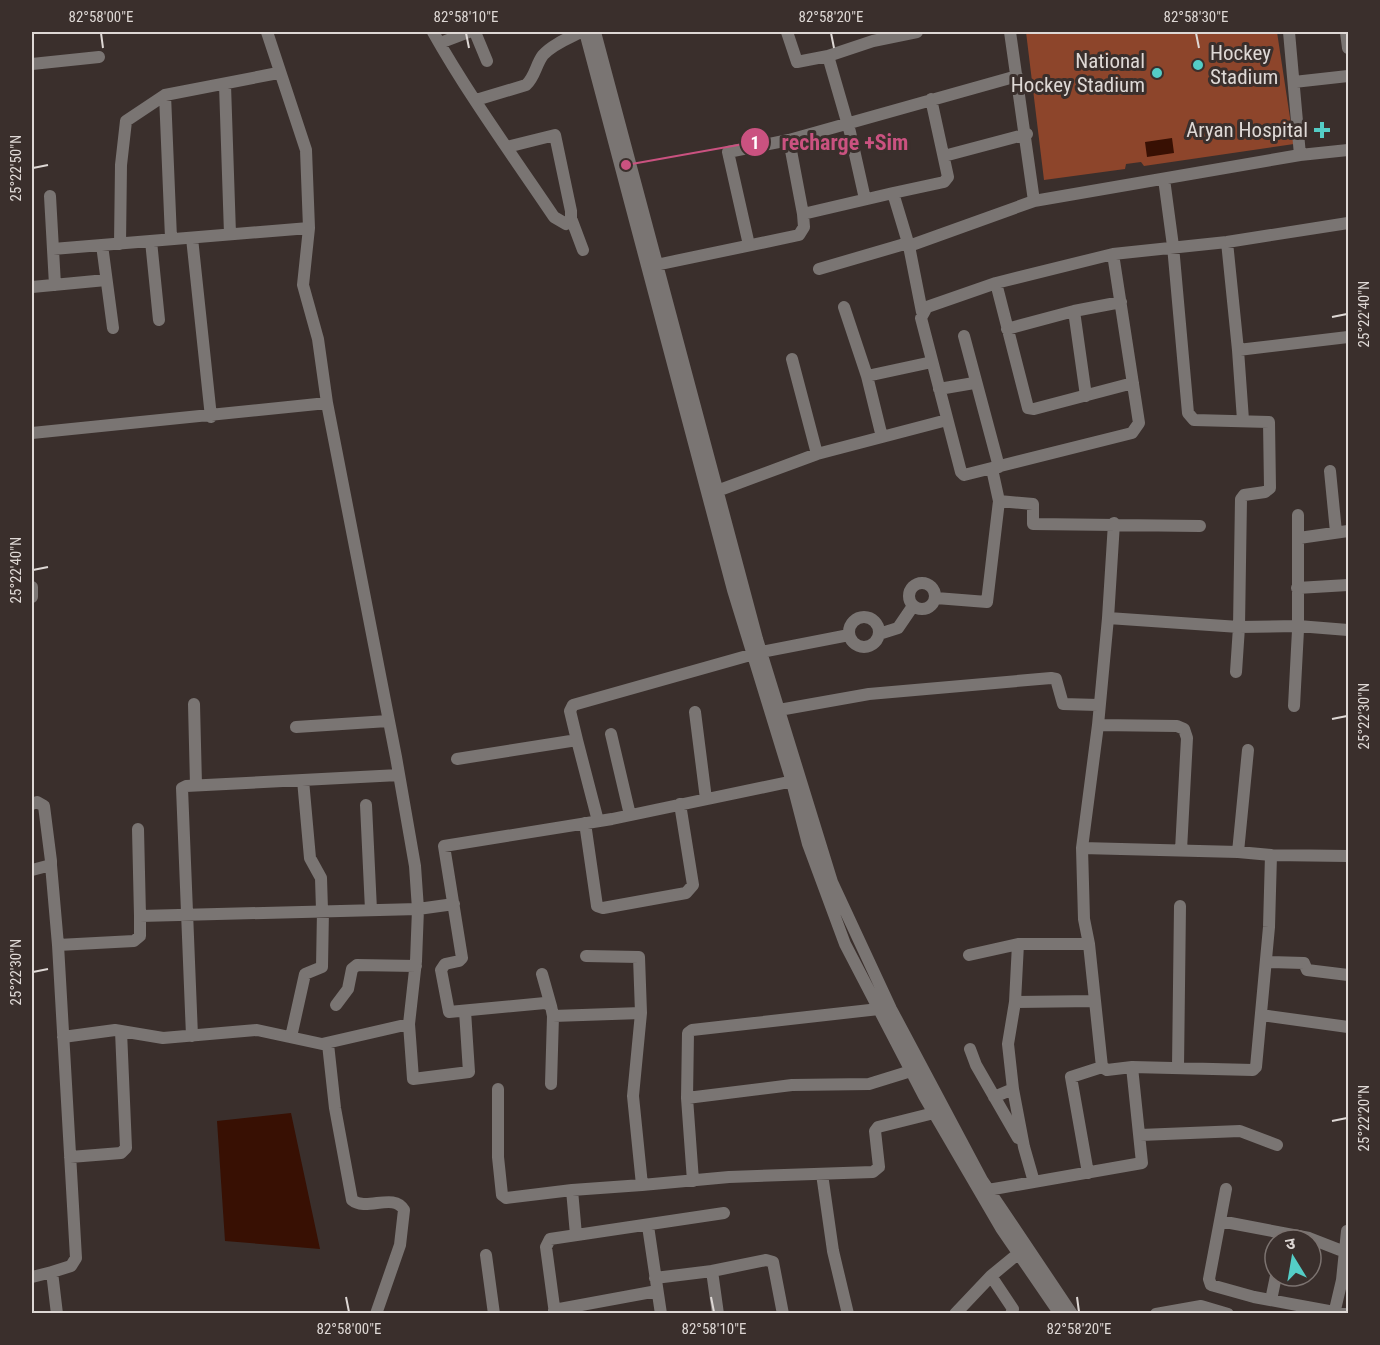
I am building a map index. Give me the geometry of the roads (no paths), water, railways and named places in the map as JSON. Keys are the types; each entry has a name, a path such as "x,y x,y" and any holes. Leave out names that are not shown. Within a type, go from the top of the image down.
{"street":[{"path":"267,32 306,150 309,228 303,285 318,339 327,403 415,866 418,909 416,966 409,1024 413,1079 466,1074 471,1068 465,1011"},
{"path":"433,32 554,217 566,224 571,218"},
{"path":"440,43 469,32"},
{"path":"475,32 487,61"},
{"path":"476,99 526,85 531,81 542,57 558,44 583,32 677,384 757,654 832,882 891,1009 988,1190 1072,1314"},
{"path":"595,32 717,491 757,654 779,710 797,781 808,844 845,944 911,1071 1001,1228 1060,1314"},
{"path":"787,32 796,62 828,56 867,37 917,32"},
{"path":"1010,32 1027,134 1034,201"},
{"path":"1289,32 1300,155"},
{"path":"1346,32 1348,48"},
{"path":"828,56 866,199"},
{"path":"32,64 99,57"},
{"path":"120,244 124,127 132,115 165,95 279,73"},
{"path":"749,245 728,152 789,140 846,122 1017,76"},
{"path":"1294,82 1348,76"},
{"path":"225,85 230,234"},
{"path":"165,95 171,238"},
{"path":"803,214 944,182 948,177 932,99"},
{"path":"944,156 1027,134"},
{"path":"507,147 555,135 571,218 583,250"},
{"path":"656,265 799,234 804,227 803,214 789,140"},
{"path":"819,268 908,245 1034,201 1300,155 1348,150"},
{"path":"1164,179 1190,417 1194,420 1265,420 1271,426 1270,488 1265,492 1244,495 1240,499 1239,627 1236,672"},
{"path":"893,193 908,245 922,312 921,318 947,420 961,472 968,476 1135,432 1139,423 1113,254"},
{"path":"50,196 56,285"},
{"path":"922,312 927,308 996,283 1113,254 1227,242 1348,223"},
{"path":"53,249 309,228"},
{"path":"192,238 211,417"},
{"path":"151,241 159,320"},
{"path":"1227,242 1243,420"},
{"path":"102,245 113,328"},
{"path":"32,287 106,280"},
{"path":"996,283 1028,408 1034,409 1133,383"},
{"path":"1008,329 1074,311 1120,302"},
{"path":"844,307 867,376 882,437"},
{"path":"1074,311 1086,396"},
{"path":"936,598 987,602 999,501 995,468 964,336"},
{"path":"1238,350 1348,337"},
{"path":"792,359 817,454"},
{"path":"867,376 932,362"},
{"path":"939,389 974,383"},
{"path":"32,433 211,417 327,403"},
{"path":"717,491 817,454 947,420"},
{"path":"1299,538 1342,531 1330,471"},
{"path":"999,501 1033,504 1033,524 1114,523 1200,526"},
{"path":"1294,706 1298,626 1298,515"},
{"path":"1102,1067 1089,944 1084,919 1082,848 1098,725 1114,523"},
{"path":"916,584 929,585 935,592 936,598 933,604 926,609 913,606 909,594 916,584"},
{"path":"1297,588 1348,585"},
{"path":"32,586 32,597"},
{"path":"879,634 876,624 863,617 850,625 849,635 853,643 862,647 871,645 879,634 898,628 913,606"},
{"path":"1108,618 1239,627 1298,626 1348,630"},
{"path":"680,804 693,885 686,893 603,908 597,906 592,822 570,711 573,705 757,654 849,635"},
{"path":"779,710 869,694 1051,678 1060,684 1063,704 1098,705"},
{"path":"194,704 196,785"},
{"path":"695,712 706,799"},
{"path":"296,727 388,721"},
{"path":"1098,725 1177,726 1184,729 1187,738 1181,850"},
{"path":"611,734 630,815"},
{"path":"457,759 577,740"},
{"path":"1238,852 1248,750"},
{"path":"192,1036 189,914 181,792 186,786 196,785 399,775"},
{"path":"291,1037 305,974 322,967 321,878 310,858 303,780"},
{"path":"641,1013 552,1011 545,1003 448,1012 441,970 446,964 462,958 443,850 448,844 592,822 797,781"},
{"path":"32,804 37,802 44,806 51,865 58,945 76,1258 71,1266 32,1277"},
{"path":"366,805 371,910"},
{"path":"58,945 134,940 140,936 138,828"},
{"path":"1082,848 1348,856"},
{"path":"1088,1173 1071,1077 1102,1067 1107,1070 1132,1067 1178,1067 1253,1070 1256,1066 1267,962 1271,855"},
{"path":"32,870 51,865"},
{"path":"140,916 418,909 454,904"},
{"path":"1178,1067 1180,906"},
{"path":"969,955 1018,944 1089,944"},
{"path":"1018,944 1015,1002 1008,1044 1013,1089 1024,1147 1034,1182"},
{"path":"586,956 639,957 641,1013 633,1096 642,1185"},
{"path":"1267,962 1304,963 1307,970 1348,975"},
{"path":"336,1005 348,989 352,969 357,965 416,966"},
{"path":"543,974 552,1011 551,1083"},
{"path":"1015,1002 1095,1001"},
{"path":"693,1181 687,1098 686,1037 692,1030 879,1009"},
{"path":"1261,1015 1348,1027"},
{"path":"63,1037 121,1031 163,1038 257,1030 328,1044 409,1024"},
{"path":"70,1157 121,1153 126,1148 121,1031"},
{"path":"328,1044 335,1108 352,1200 358,1204 394,1202 402,1205 404,1210 400,1245 376,1314"},
{"path":"970,1050 1024,1147"},
{"path":"988,1190 1140,1164 1143,1160 1132,1067"},
{"path":"687,1098 792,1085 869,1084 911,1071"},
{"path":"498,1089 498,1157 502,1195 507,1198 572,1190 878,1170 875,1131 878,1127 934,1113"},
{"path":"994,1096 1013,1089"},
{"path":"1140,1135 1240,1131 1277,1145"},
{"path":"822,1174 833,1251 848,1314"},
{"path":"1226,1189 1209,1279 1211,1285 1338,1313 1347,1231"},
{"path":"572,1190 576,1235"},
{"path":"724,1213 550,1239 546,1243 555,1312 712,1271 770,1260 783,1314"},
{"path":"1220,1221 1263,1231"},
{"path":"648,1226 661,1314"},
{"path":"1323,1242 1345,1252"},
{"path":"955,1314 991,1276 1019,1253"},
{"path":"486,1255 494,1314"},
{"path":"712,1271 718,1314"},
{"path":"52,1272 57,1314"},
{"path":"991,1276 1013,1309 1011,1314"},
{"path":"1271,1300 1274,1288"},
{"path":"1156,1314 1201,1306 1228,1314"}],"place":[{"name":"Hockey Stadium","path":"1198,65"},
{"name":"National Hockey Stadium","path":"1157,73"},
{"name":"Aryan Hospital","path":"1322,130"},
{"name":"recharge +Sim","path":"626,165"}]}
